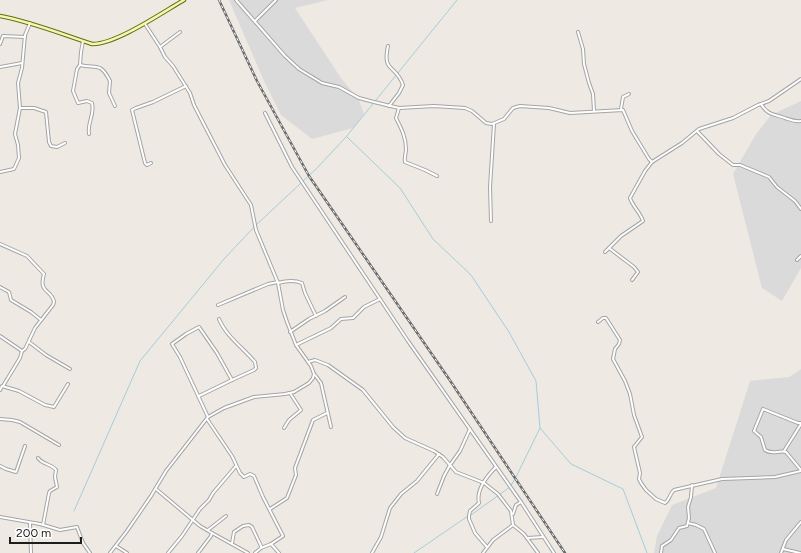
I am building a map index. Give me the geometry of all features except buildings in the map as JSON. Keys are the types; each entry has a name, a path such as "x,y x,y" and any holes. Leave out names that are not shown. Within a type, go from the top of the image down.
{"street":[{"path":"0,16 50,29 92,44 105,43 184,0"},
{"path":"236,0 285,56 300,69 322,82 339,87 359,98 399,108 434,106 465,108 472,111 486,123 494,124 504,119 513,108 520,106 549,108 570,113 620,109 624,111 632,131 651,162"},
{"path":"255,21 276,0"},
{"path":"0,172 14,169 19,158 15,134 20,108 18,83 25,37 30,23"},
{"path":"144,23 165,57 174,66 186,86 194,105 225,165 251,205 256,230 271,263 278,283 283,310 290,332 296,345 321,383 330,427"},
{"path":"160,47 180,32"},
{"path":"578,32 583,49 584,64 593,94 594,111"},
{"path":"0,44 3,36 25,37"},
{"path":"83,41 80,65 77,69 72,91 78,103 87,101 92,103 93,110 88,127 89,134"},
{"path":"388,46 386,56 388,66 397,74 403,85 389,106"},
{"path":"0,67 22,63"},
{"path":"80,65 97,66 100,68 110,81 109,93 115,106"},
{"path":"605,252 621,236 643,221 641,215 632,204 630,198 651,162 682,143 702,128 733,118 773,99 801,79"},
{"path":"151,163 147,165 145,163 132,110 153,102 186,86"},
{"path":"620,109 624,96 629,94"},
{"path":"761,104 770,113 776,116 795,122 801,121"},
{"path":"20,108 34,108 46,112 49,142 51,146 57,147 65,143"},
{"path":"399,108 396,118 404,134 406,148 404,159 405,162 429,171 437,176"},
{"path":"265,113 292,167 344,242 380,299 521,502 554,553"},
{"path":"491,221 490,187 494,124"},
{"path":"697,131 719,154 733,165 740,165 769,178 777,187 795,201 801,209"},
{"path":"0,244 27,256 44,274 42,284 53,298 54,302 32,333 25,350 22,351 20,358 0,390"},
{"path":"609,248 638,272 632,280"},
{"path":"797,260 801,256"},
{"path":"218,305 268,284 298,281 302,283 316,316"},
{"path":"0,288 9,292 11,300 41,320"},
{"path":"290,332 345,297"},
{"path":"296,345 331,328 341,318 353,318 364,307 380,299"},
{"path":"598,322 603,318 606,318 620,340 620,344 615,349 613,359 625,381 633,404 636,423 641,434 641,439 635,445 634,450 640,471 639,479 646,490 656,498 666,503 672,491 677,488 736,478 775,477 801,470 786,452 768,452 761,437 754,433 754,429 762,410 764,409 801,423 784,451"},
{"path":"198,396 256,368 255,362 227,333 219,320"},
{"path":"232,380 217,353 199,327 172,344 198,396 207,418 232,456 240,474 244,477 250,474 254,476 283,536 255,553"},
{"path":"0,336 22,351"},
{"path":"29,342 60,364 70,369"},
{"path":"308,362 319,360 337,371 363,390 393,427 405,438 439,454 456,472 484,483 498,494 510,508 513,514 514,526 527,538 538,553"},
{"path":"110,553 156,489 166,471 207,418 224,408 254,397 290,393 309,383 314,374"},
{"path":"3,386 19,391 45,405 54,407 68,384"},
{"path":"284,428 289,420 301,410 290,393"},
{"path":"270,509 287,498 296,475 295,468 313,420 327,413"},
{"path":"0,419 20,422 59,445"},
{"path":"437,494 444,476 460,451 470,429"},
{"path":"0,466 6,470 16,472 25,446"},
{"path":"372,553 381,537 390,508 401,494 417,480 439,454"},
{"path":"38,458 43,463 55,467 56,470 55,477 57,487 50,491 43,525"},
{"path":"797,466 801,463"},
{"path":"168,553 182,536 200,509 236,466"},
{"path":"487,547 473,530 469,516 470,511 479,503 478,499 486,478 496,467"},
{"path":"661,553 662,546 671,540 679,528 687,526 692,485"},
{"path":"156,489 200,526 248,553"},
{"path":"513,514 516,505 521,502"},
{"path":"208,530 226,516"},
{"path":"0,517 43,525 60,530 77,527 90,553"},
{"path":"782,553 786,540 801,522"},
{"path":"30,523 31,553"},
{"path":"688,523 704,529 715,553"},
{"path":"232,543 234,532 243,526 250,525 261,548"},
{"path":"483,553 496,536 514,526"},
{"path":"198,553 212,533"},
{"path":"527,538 543,537"},
{"path":"271,544 279,553"},
{"path":"116,546 127,553"},
{"path":"783,549 800,553"}],"shaded area":[{"path":"229,0 328,0 295,8 341,78 359,100 364,114 353,128 312,139 281,115 264,81"},
{"path":"801,101 801,268 782,301 762,288 733,174 756,134 771,115"},
{"path":"801,369 801,553 654,553 657,536 672,505 716,488 750,381 789,377"}],"waterway":[{"path":"74,511 140,361 224,259 255,226 317,168 346,137 457,0"},
{"path":"347,137 400,188 433,239 471,275 509,332 536,381 540,428 510,487 471,515"},
{"path":"540,428 571,464 623,489 647,553"},
{"path":"414,553 468,516"}],"railway":[{"path":"219,0 257,81 309,176 449,379 565,553"}]}
